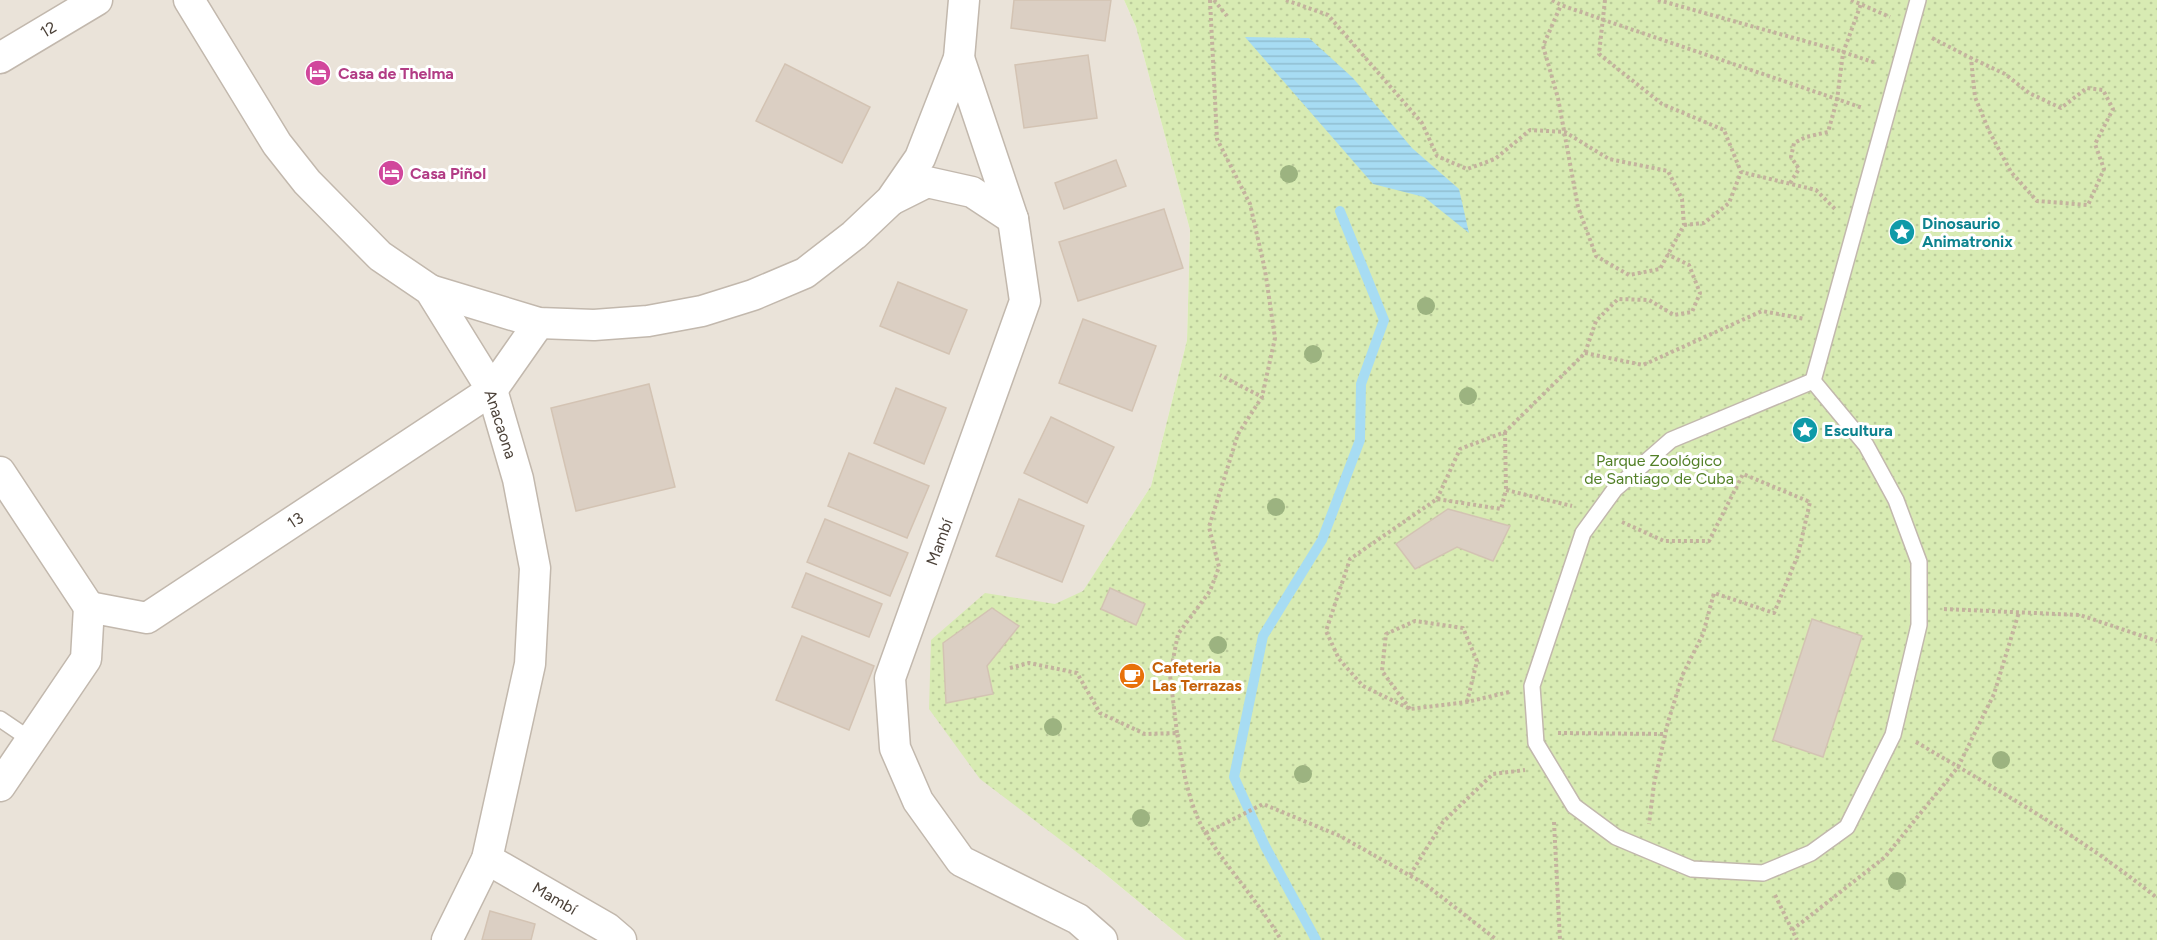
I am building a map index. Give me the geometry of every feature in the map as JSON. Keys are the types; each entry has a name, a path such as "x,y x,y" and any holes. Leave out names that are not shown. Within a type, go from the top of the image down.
{"street":[{"name":"12","path":"0,58 97,0"},
{"name":"Anacaona","path":"189,0 277,144 307,182 380,256 430,290 492,390 518,478 535,568 530,664 487,859 447,940"},
{"path":"430,290 539,323 594,325 648,321 702,311 753,295 805,273 854,235 891,200 920,158 959,58 964,0"},
{"name":"Mambí","path":"959,58 1013,219 1025,301 890,678 895,748 918,801 961,861 1078,919 1102,940"},
{"path":"891,200 927,182 972,192 1013,219"},
{"path":"492,390 539,323"},
{"name":"13","path":"89,607 147,618 492,390"},
{"path":"0,472 89,607 86,659 0,786"},
{"name":"Mambí","path":"487,859 607,928 621,940"}],"lane":[{"path":"1813,381 1918,0"},
{"path":"1813,381 1866,445 1896,500 1919,562 1919,626 1893,735 1847,827 1811,853 1763,873 1692,869 1616,837 1574,806 1536,743 1533,686 1583,533 1614,489 1671,440 1813,381"},
{"path":"0,719 31,740"}],"path":[{"path":"1212,0 1227,16"},
{"path":"1212,0 1217,139 1250,204 1265,270 1275,338 1262,397 1238,434 1209,527 1219,567 1210,591 1178,634 1170,675 1185,784 1206,833 1281,940"},
{"path":"1286,0 1328,15 1422,123 1437,156 1467,169 1495,159 1530,130 1565,132 1609,159 1637,167 1668,171 1682,199 1684,225 1660,269 1629,275 1596,256 1578,207 1565,132 1558,98 1542,46 1561,5"},
{"path":"1552,0 1604,20 1886,116"},
{"path":"1605,0 1599,54 1662,104 1724,130 1741,172 1729,203 1704,223 1684,225"},
{"path":"1658,0 1899,70"},
{"path":"1851,0 2005,74 2029,93 2061,108 2087,88 2103,90 2113,109 2095,144 2104,169 2088,205 2037,201 2011,172 1989,131 1975,96 1971,58"},
{"path":"1790,183 1799,169 1791,157 1794,143 1806,137 1828,132 1837,100 1843,53 1862,4"},
{"path":"1741,172 1816,190 1843,216 1851,245"},
{"path":"1533,686 1467,702 1410,710 1363,686 1339,659 1326,631 1350,560 1437,499 1460,449 1505,432 1585,353 1596,321 1618,299 1649,300 1674,315 1692,312 1700,293 1689,265 1667,255"},
{"path":"1585,353 1643,365 1762,312 1829,323"},
{"path":"1220,375 1262,397"},
{"path":"1437,499 1501,509 1506,490 1505,432"},
{"path":"1506,490 1598,512 1664,541 1709,542 1743,474 1810,502 1798,555 1774,613 1714,593 1703,634 1683,674 1665,734 1654,784 1646,849"},
{"path":"1919,608 2080,615 2157,641"},
{"path":"1792,930 1885,857 1958,767 1994,694 2019,612"},
{"path":"1410,710 1382,671 1386,634 1415,621 1463,628 1477,661 1467,702"},
{"path":"1011,668 1029,663 1077,673 1100,713 1144,734 1177,733"},
{"path":"1535,721 1561,734 1665,734"},
{"path":"1886,748 1911,739 2052,821 2157,898"},
{"path":"1410,875 1443,822 1493,774 1551,769 1560,940"},
{"path":"1206,833 1263,804 1340,836 1410,875 1497,940"},
{"path":"1763,873 1797,940"}],"shaded area":[{"path":"0,0 1124,0 1136,27 1190,230 1187,340 1151,486 1073,607 1099,869 1185,940 0,940"}],"green space":[{"name":"Parque Zoológico de Santiago de Cuba","path":"1124,0 2157,0 2157,940 1185,940 1099,869 980,779 929,709 931,640 985,593 1055,604 1083,591 1151,486 1187,340 1190,230 1136,27"}],"water":[{"path":"1245,37 1309,38 1353,78 1412,148 1459,189 1469,233 1424,197 1373,184"}],"building":[{"path":"1014,0 1111,0 1105,41 1011,28"},
{"path":"1088,55 1097,118 1024,128 1015,65"},
{"path":"785,64 870,107 842,163 756,121"},
{"path":"1116,160 1126,186 1064,209 1055,183"},
{"path":"1164,209 1183,268 1078,301 1059,242"},
{"path":"898,282 967,310 949,354 880,326"},
{"path":"1083,319 1156,346 1132,411 1059,383"},
{"path":"649,384 675,487 576,511 551,408"},
{"path":"896,388 946,408 924,464 874,443"},
{"path":"1051,417 1114,447 1087,503 1024,473"},
{"path":"849,453 929,486 907,538 828,506"},
{"path":"1019,499 1084,526 1062,582 996,556"},
{"path":"1448,509 1510,526 1493,561 1457,547 1415,569 1396,544"},
{"path":"825,519 908,553 890,596 807,562"},
{"path":"806,573 882,604 869,637 792,607"},
{"path":"1110,588 1145,604 1136,625 1101,609"},
{"path":"992,608 1019,626 987,666 993,694 946,703 943,643"},
{"path":"1812,619 1862,636 1823,757 1773,740"},
{"path":"802,636 874,666 849,730 776,700"},
{"path":"490,911 535,924 531,940 482,940"}],"waterway":[{"path":"1316,940 1265,846 1234,777 1263,636 1322,540 1360,440 1361,384 1384,320 1340,211"}],"place":[{"name":"Casa de Thelma","path":"318,73"},
{"name":"Casa Piñol","path":"391,173"},
{"name":"Dinosaurio Animatronix","path":"1902,232"},
{"name":"Escultura","path":"1805,430"},
{"name":"Cafeteria Las Terrazas","path":"1132,676"}]}
